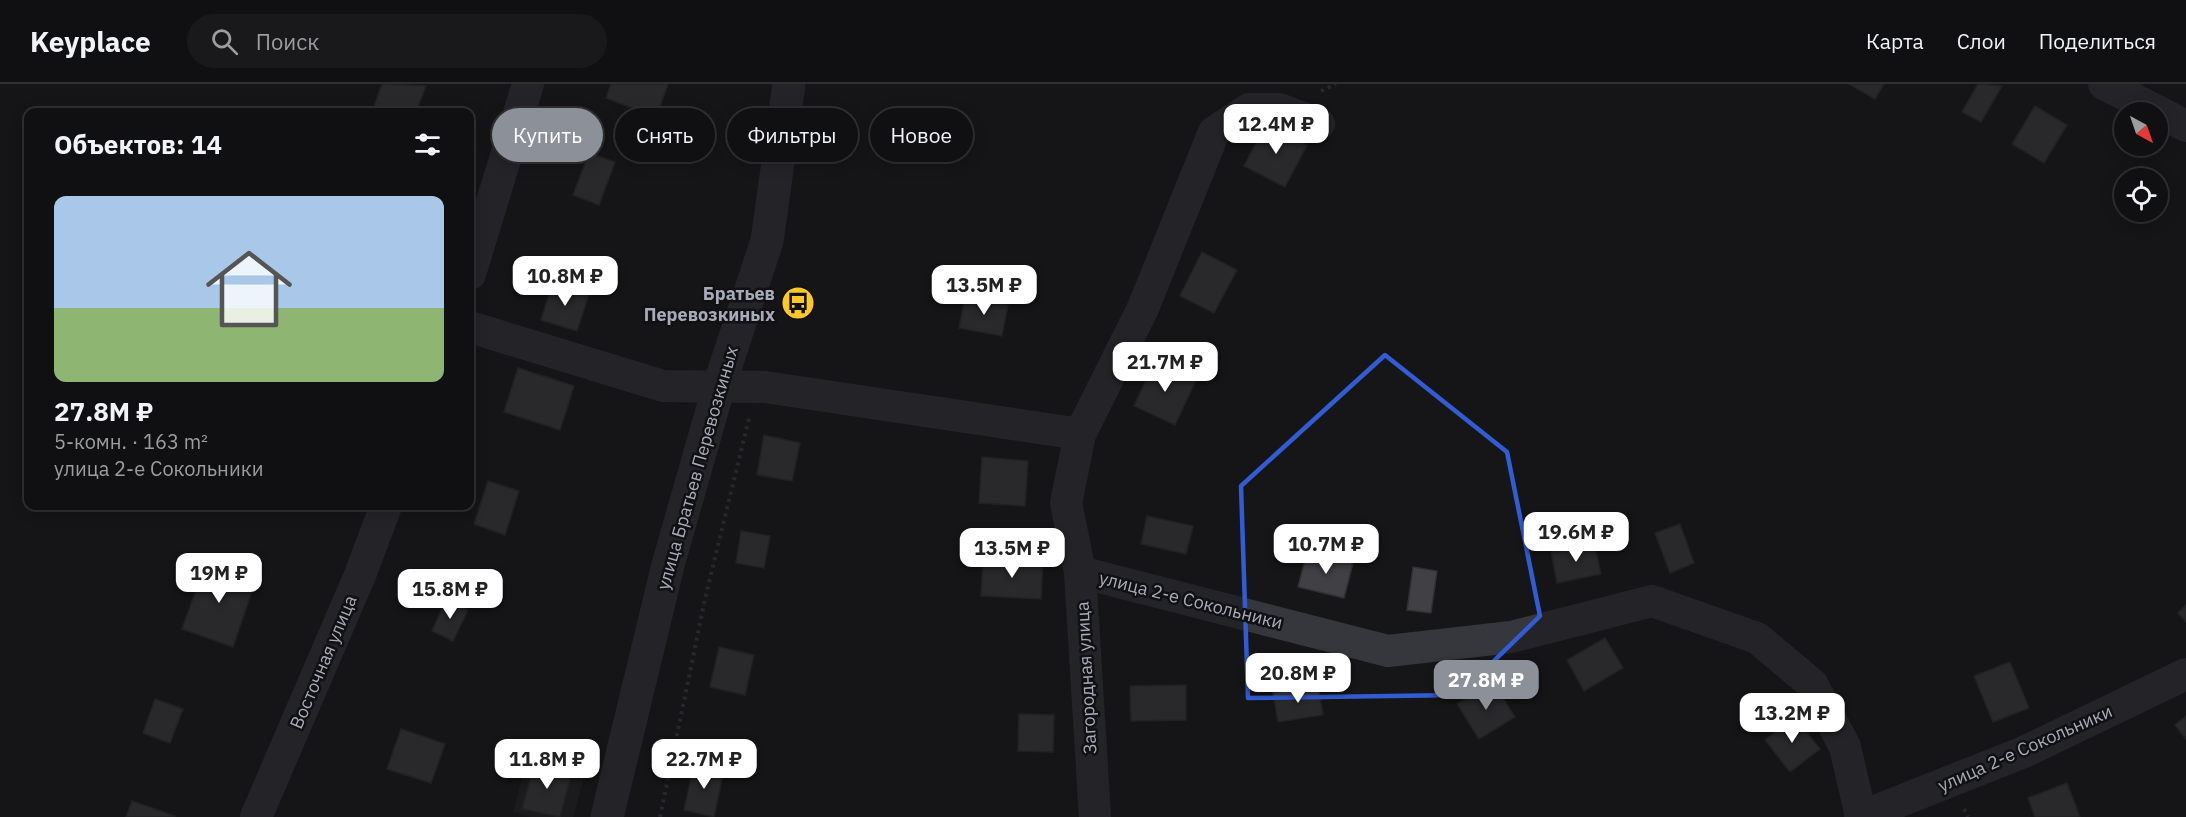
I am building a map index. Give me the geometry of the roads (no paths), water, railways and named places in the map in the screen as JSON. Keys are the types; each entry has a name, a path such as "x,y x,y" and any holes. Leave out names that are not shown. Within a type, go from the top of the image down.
{"street":[{"path":"474,261 528,84"},
{"name":"улица Братьев Перевозкиных","path":"607,817 668,565 719,386 767,241 789,84"},
{"path":"2104,84 2186,126"},
{"name":"Загородная улица","path":"1095,817 1080,572 1066,503 1080,434 1143,308 1214,132 1248,109 1279,109 1319,124"},
{"path":"474,328 663,386 756,387 1080,434"},
{"name":"Восточная улица","path":"256,817 356,586 384,510"},
{"name":"улица 2-е Сокольники","path":"1080,572 1388,651 1511,637 1652,601 1757,638 1812,684 1845,747 1860,817 2024,752 2186,674"}],"place":[{"name":"Братьев Перевозкиных","path":"798,303"}]}
